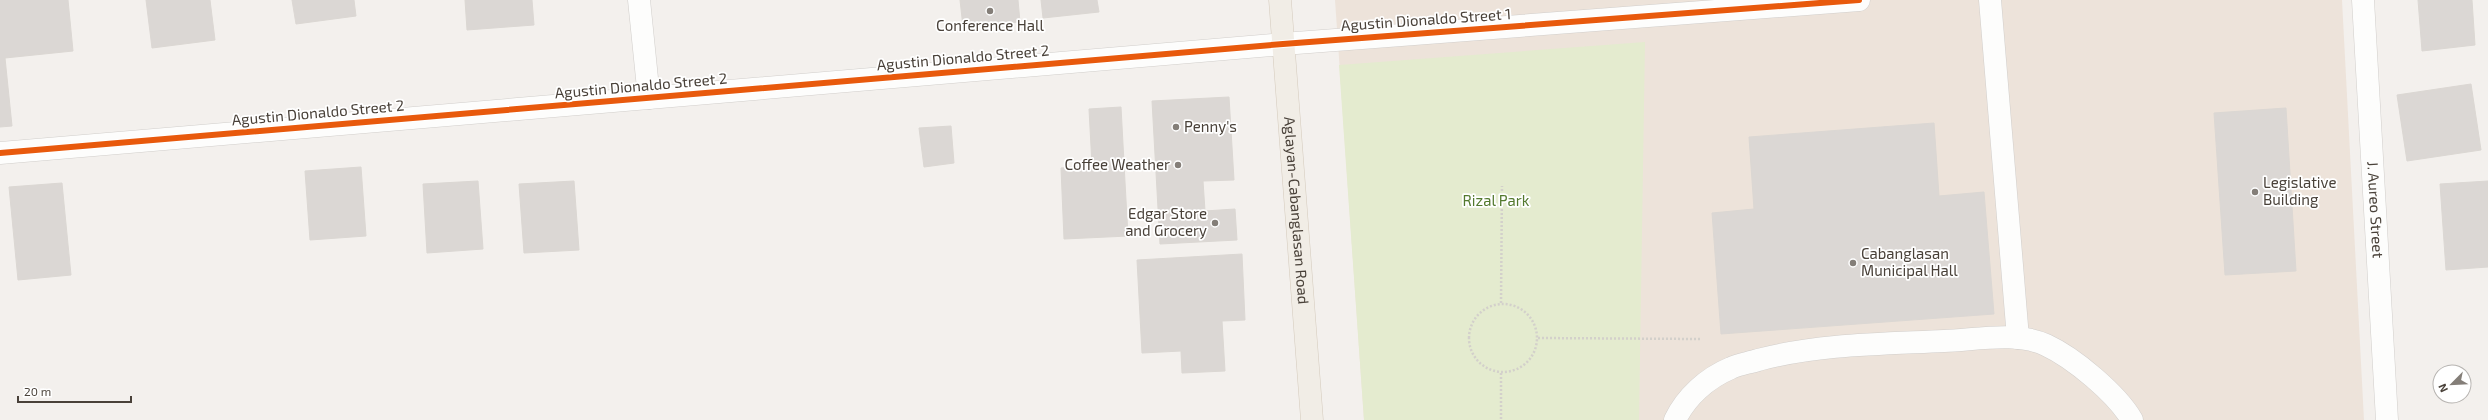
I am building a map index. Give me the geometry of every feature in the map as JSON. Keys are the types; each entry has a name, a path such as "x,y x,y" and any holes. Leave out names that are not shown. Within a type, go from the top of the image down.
{"main road":[{"name":"Aglayan-Cabanglasan Road","path":"1280,0 1312,420"}],"street":[{"path":"639,0 649,98"},
{"name":"Agustin Dionaldo Street 1","path":"1283,44 1859,0"},
{"path":"1990,0 2018,338"},
{"name":"J. Aureo Street","path":"2363,0 2387,420"},
{"name":"Agustin Dionaldo Street 2","path":"0,153 1283,44"},
{"path":"1675,420 1682,405 1703,384 1731,368 1771,357 1806,350 1859,345 2018,338 2046,345 2092,375 2127,412 2132,420"}],"path":[{"path":"1501,303 1502,186"},
{"path":"1501,303 1515,305 1526,313 1534,324 1538,338 1535,352 1527,363 1515,371 1501,373 1486,369 1475,359 1468,346 1468,331 1475,317 1487,307 1501,303"},
{"path":"1538,338 1700,339"},
{"path":"1501,373 1501,420"}],"shaded area":[{"path":"1335,0 2342,0 2364,420 1364,420"}],"green space":[{"name":"Rizal Park","path":"1645,42 1639,420 1364,420 1339,65"}],"building":[{"path":"0,0 68,0 73,51 5,58 12,126 0,127"},
{"path":"146,0 210,0 215,40 152,48"},
{"path":"292,0 354,0 356,16 296,24"},
{"path":"465,0 532,0 534,25 467,30"},
{"name":"Conference Hall","path":"960,0 1018,0 1020,22 963,27"},
{"path":"1041,0 1097,0 1099,12 1043,18"},
{"path":"2418,0 2472,0 2475,45 2422,51"},
{"path":"2471,84 2481,150 2407,161 2397,95"},
{"path":"1229,97 1234,180 1203,181 1205,211 1235,209 1237,240 1160,244 1152,101"},
{"path":"1121,107 1124,163 1092,165 1089,109"},
{"name":"Legislative Building","path":"2286,108 2296,271 2225,275 2214,113"},
{"name":"Cabanglasan Municipal Hall","path":"1934,123 1939,196 1984,192 1994,314 1721,334 1712,213 1754,209 1749,137"},
{"path":"951,126 954,163 924,167 919,128"},
{"path":"1124,164 1128,236 1064,239 1061,168"},
{"path":"361,167 366,236 310,240 305,171"},
{"path":"478,181 483,249 427,253 423,184"},
{"path":"574,181 579,250 524,253 519,184"},
{"path":"2488,181 2488,267 2446,270 2440,184"},
{"path":"62,183 71,275 18,280 9,187"},
{"path":"1242,254 1245,320 1222,321 1225,371 1182,373 1181,351 1142,353 1137,260"}],"cycle path":[{"path":"0,153 1283,44 1859,0"}],"place":[{"name":"Conference Hall","path":"990,11"},
{"name":"Penny's","path":"1176,127"},
{"name":"Coffee Weather","path":"1178,165"},
{"name":"Legislative Building","path":"2255,192"},
{"name":"Edgar Store and Grocery","path":"1215,223"},
{"name":"Cabanglasan Municipal Hall","path":"1853,263"}]}
